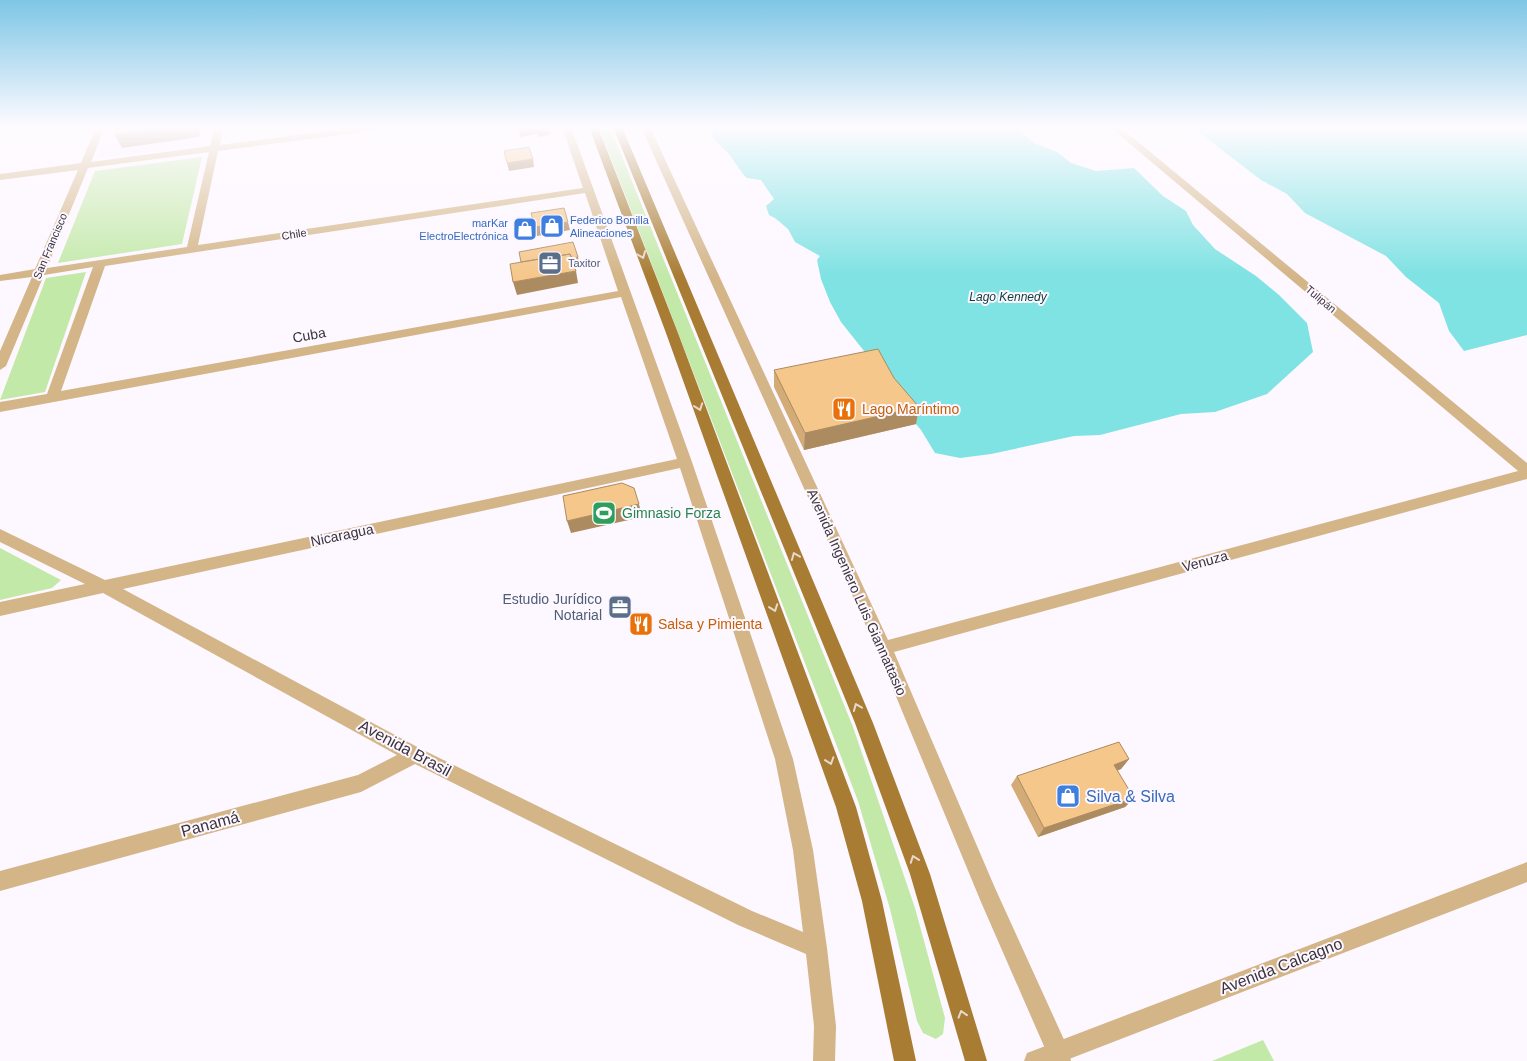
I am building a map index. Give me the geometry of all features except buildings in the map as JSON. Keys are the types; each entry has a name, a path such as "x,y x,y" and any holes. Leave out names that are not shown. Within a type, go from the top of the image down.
{"main road":[{"path":"612,177 672,333 846,807 872,901 905,1061"},
{"path":"638,177 864,723 920,874 976,1061"}],"street":[{"name":"San Francisco","path":"0,366 80,177"},
{"path":"192,249 207,177"},
{"path":"583,177 684,462 784,759 803,850 816,948 825,1026 824,1061"},
{"name":"Avenida Ingeniero Luis Giannattasio","path":"668,177 884,648 988,895 1059,1056"},
{"name":"Tulipán","path":"1173,177 1527,472"},
{"name":"Chile","path":"0,278 587,190"},
{"path":"52,398 100,263"},
{"name":"Cuba","path":"0,407 624,293"},
{"name":"Nicaragua","path":"0,609 684,462"},
{"name":"Venuza","path":"884,648 1527,472"},
{"name":"Avenida Brasil","path":"0,535 103,586 415,755 744,918 816,948"},
{"name":"Panamá","path":"0,881 361,782 415,755"},
{"name":"Avenida Calcagno","path":"1035,1061 1059,1056 1527,872"}],"green space":[{"path":"93,177 198,177 182,244 58,263"},
{"path":"618,177 630,177 853,727 915,908 945,1018 943,1034 936,1039 923,1033 917,1021 890,909 858,801"},
{"path":"86,272 45,392 0,400 46,278"},
{"path":"0,548 61,580 52,588 0,600"},
{"path":"1263,1040 1274,1061 1212,1061"}],"water":[{"name":"Lago Kennedy","path":"746,177 1143,177 1163,196 1186,211 1193,225 1215,249 1256,276 1279,295 1307,323 1313,352 1267,394 1215,412 1181,414 1100,435 1074,436 991,454 960,458 935,453 921,430 891,395 876,366 841,322 830,302 821,279 817,260 820,256 795,242 788,229 769,215 766,206 774,199 761,180"},
{"path":"1256,177 1527,177 1527,335 1464,351 1449,331 1439,303 1406,277 1386,256 1305,213 1287,194"}],"place":[{"name":"Federico Bonilla Alineaciones","path":"552,226"},
{"name":"marKar ElectroElectrónica","path":"525,229"},
{"name":"Taxitor","path":"550,263"},
{"name":"Lago Maríntimo","path":"844,409"},
{"name":"Gimnasio Forza","path":"604,513"},
{"name":"Estudio Jurídico Notarial","path":"620,607"},
{"name":"Salsa y Pimienta","path":"641,624"},
{"name":"Silva & Silva","path":"1068,796"}]}
